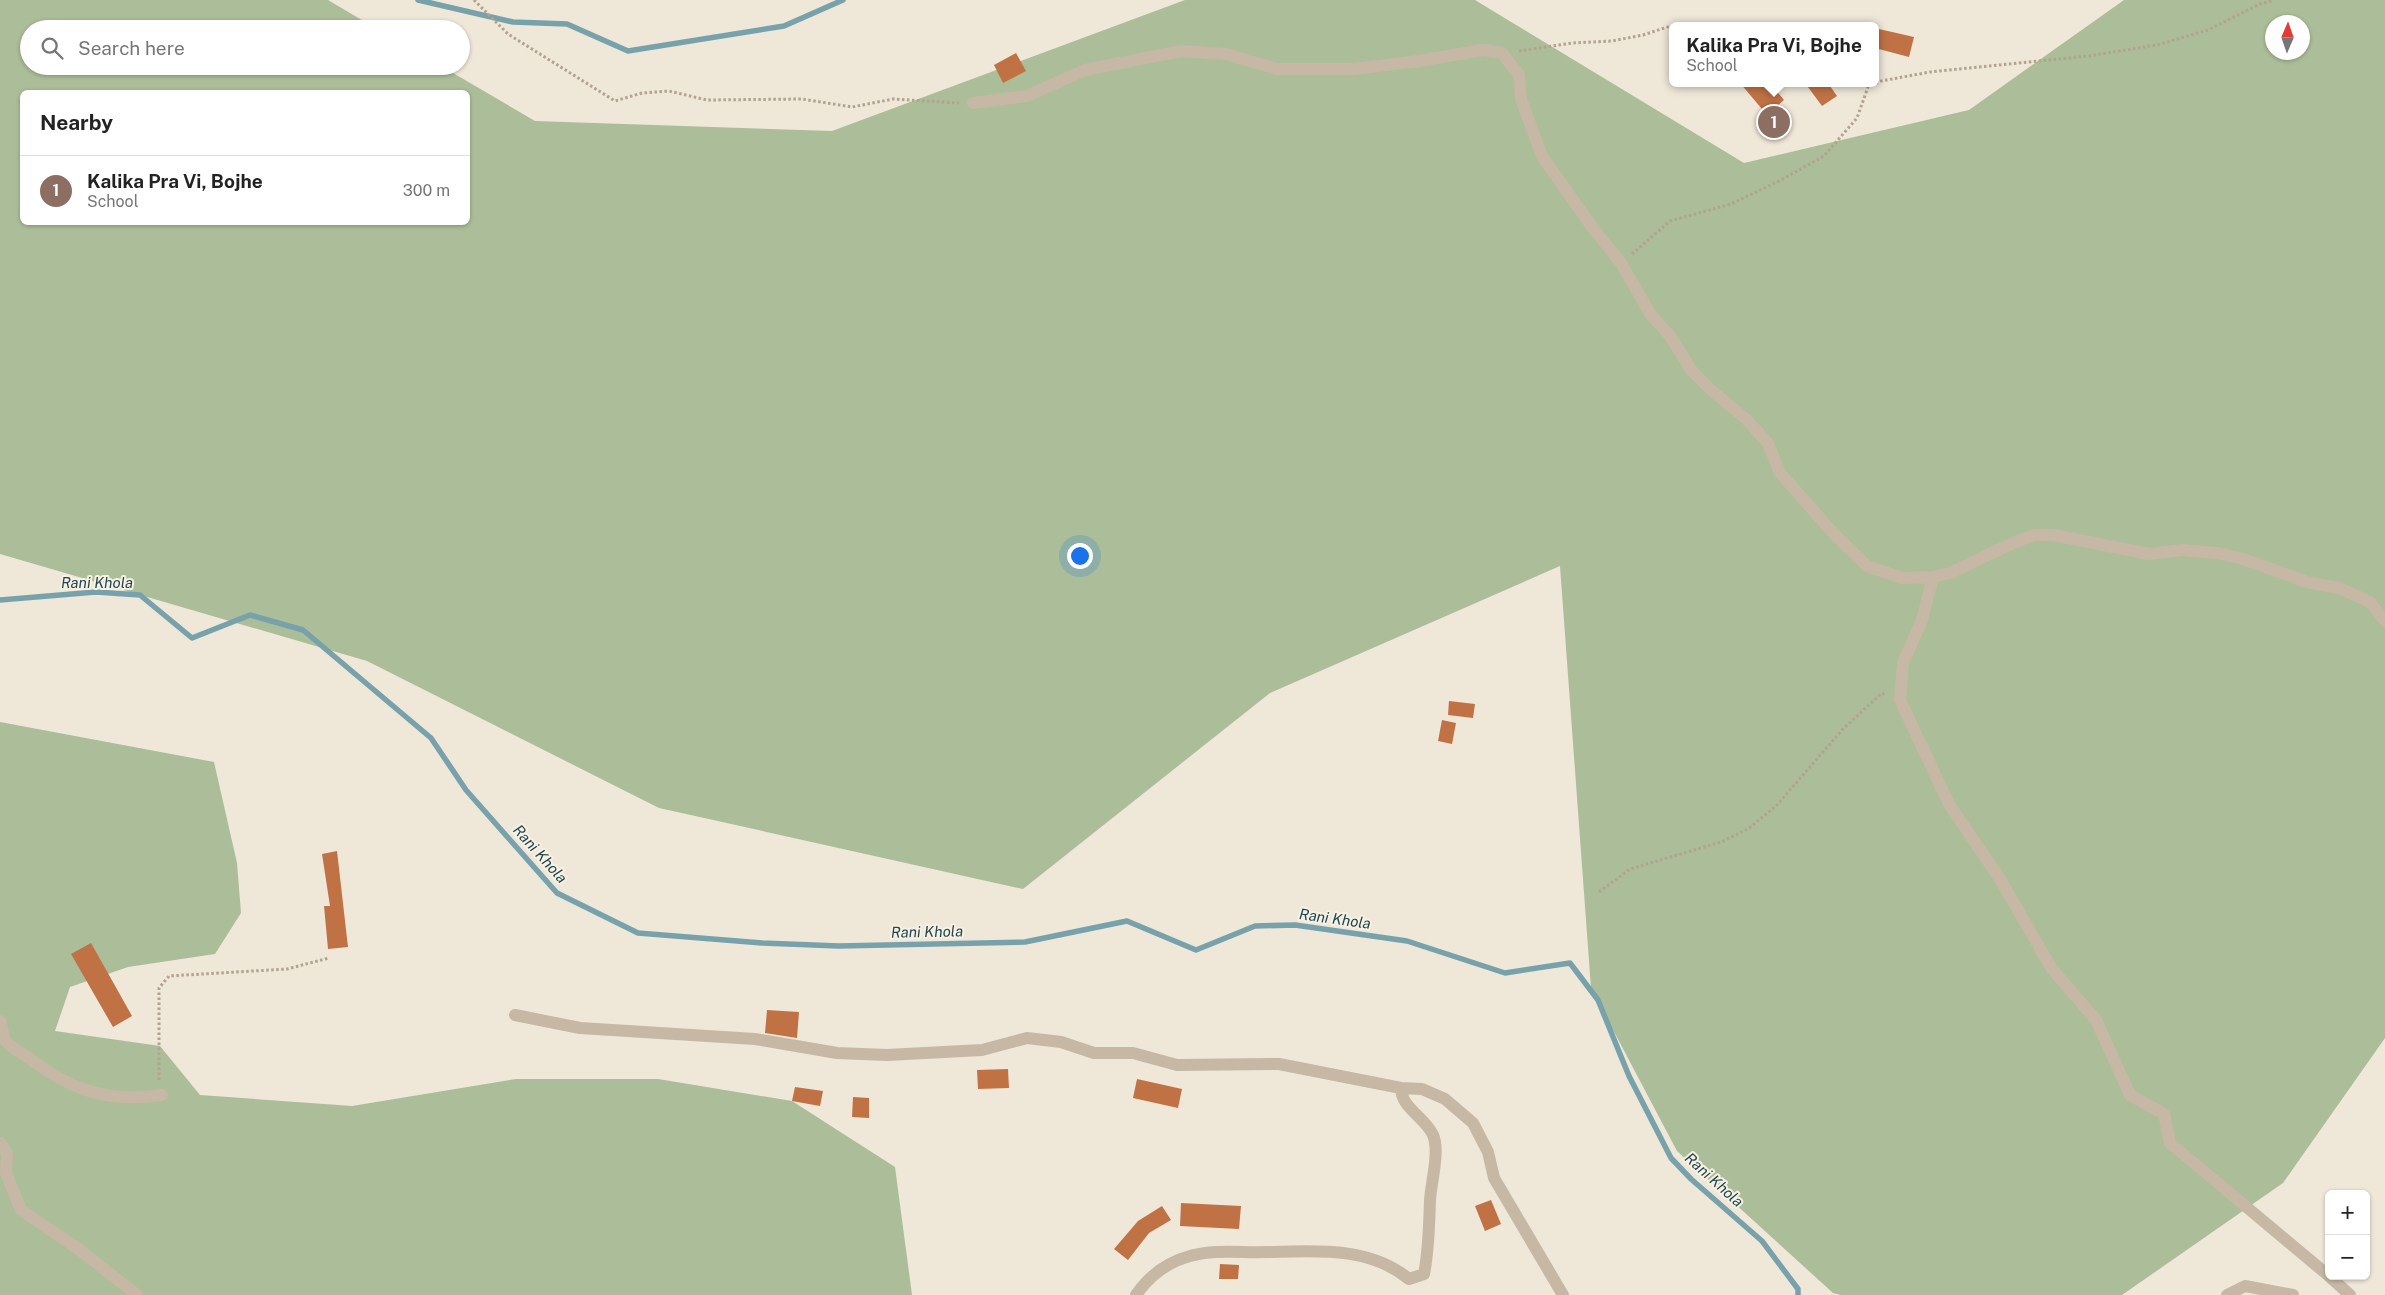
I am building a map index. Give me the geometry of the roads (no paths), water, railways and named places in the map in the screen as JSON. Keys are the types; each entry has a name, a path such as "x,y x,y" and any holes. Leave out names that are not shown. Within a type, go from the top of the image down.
{"street":[{"path":"973,103 1027,96 1085,70 1181,50 1226,54 1277,69 1354,69 1419,61 1483,50 1502,54 1519,75 1521,99 1542,156 1578,208 1621,263 1651,315 1670,336 1692,371 1711,390 1746,419 1768,442 1780,473 1836,536 1868,566 1902,578 1933,577 1950,573 2034,535 2053,535 2149,554 2182,550 2218,553 2243,559 2307,582 2339,588 2370,602 2385,621"},
{"path":"1933,577 1922,620 1903,663 1900,700 1949,804 2000,879 2052,969 2096,1020 2130,1095 2164,1114 2170,1143 2325,1273"},
{"path":"515,1015 580,1028 755,1039 837,1053 887,1055 982,1050 1027,1038 1061,1042 1094,1053 1133,1053 1177,1065 1279,1064 1401,1088 1422,1089 1445,1099 1472,1123 1488,1152 1494,1178 1563,1295"},
{"path":"0,1021 6,1042 45,1070 84,1091 134,1097 162,1095"},
{"path":"1136,1295 1142,1285 1164,1266 1190,1256 1220,1252 1313,1250 1361,1255 1400,1271 1409,1279 1424,1274 1430,1233 1430,1200 1435,1160 1433,1136 1401,1098 1401,1088"},
{"path":"0,1143 7,1153 6,1173 22,1210 80,1250 137,1295"},
{"path":"2333,1280 2350,1295"},
{"path":"2227,1295 2245,1286 2293,1295"}],"waterway":[{"path":"418,0 513,22 567,24 628,51 784,26 843,0"},
{"name":"Rani Khola","path":"0,600 96,592 140,595 192,638 250,615 303,630 431,738 466,790 557,893 638,933 762,943 839,946 1025,942 1127,921 1196,950 1255,926 1295,925 1407,941 1505,973 1570,963 1598,1000 1629,1076 1671,1158 1691,1179 1762,1241 1798,1289 1798,1295"}],"place":[{"name":"Kalika Pra Vi, Bojhe","path":"1774,122"}]}
